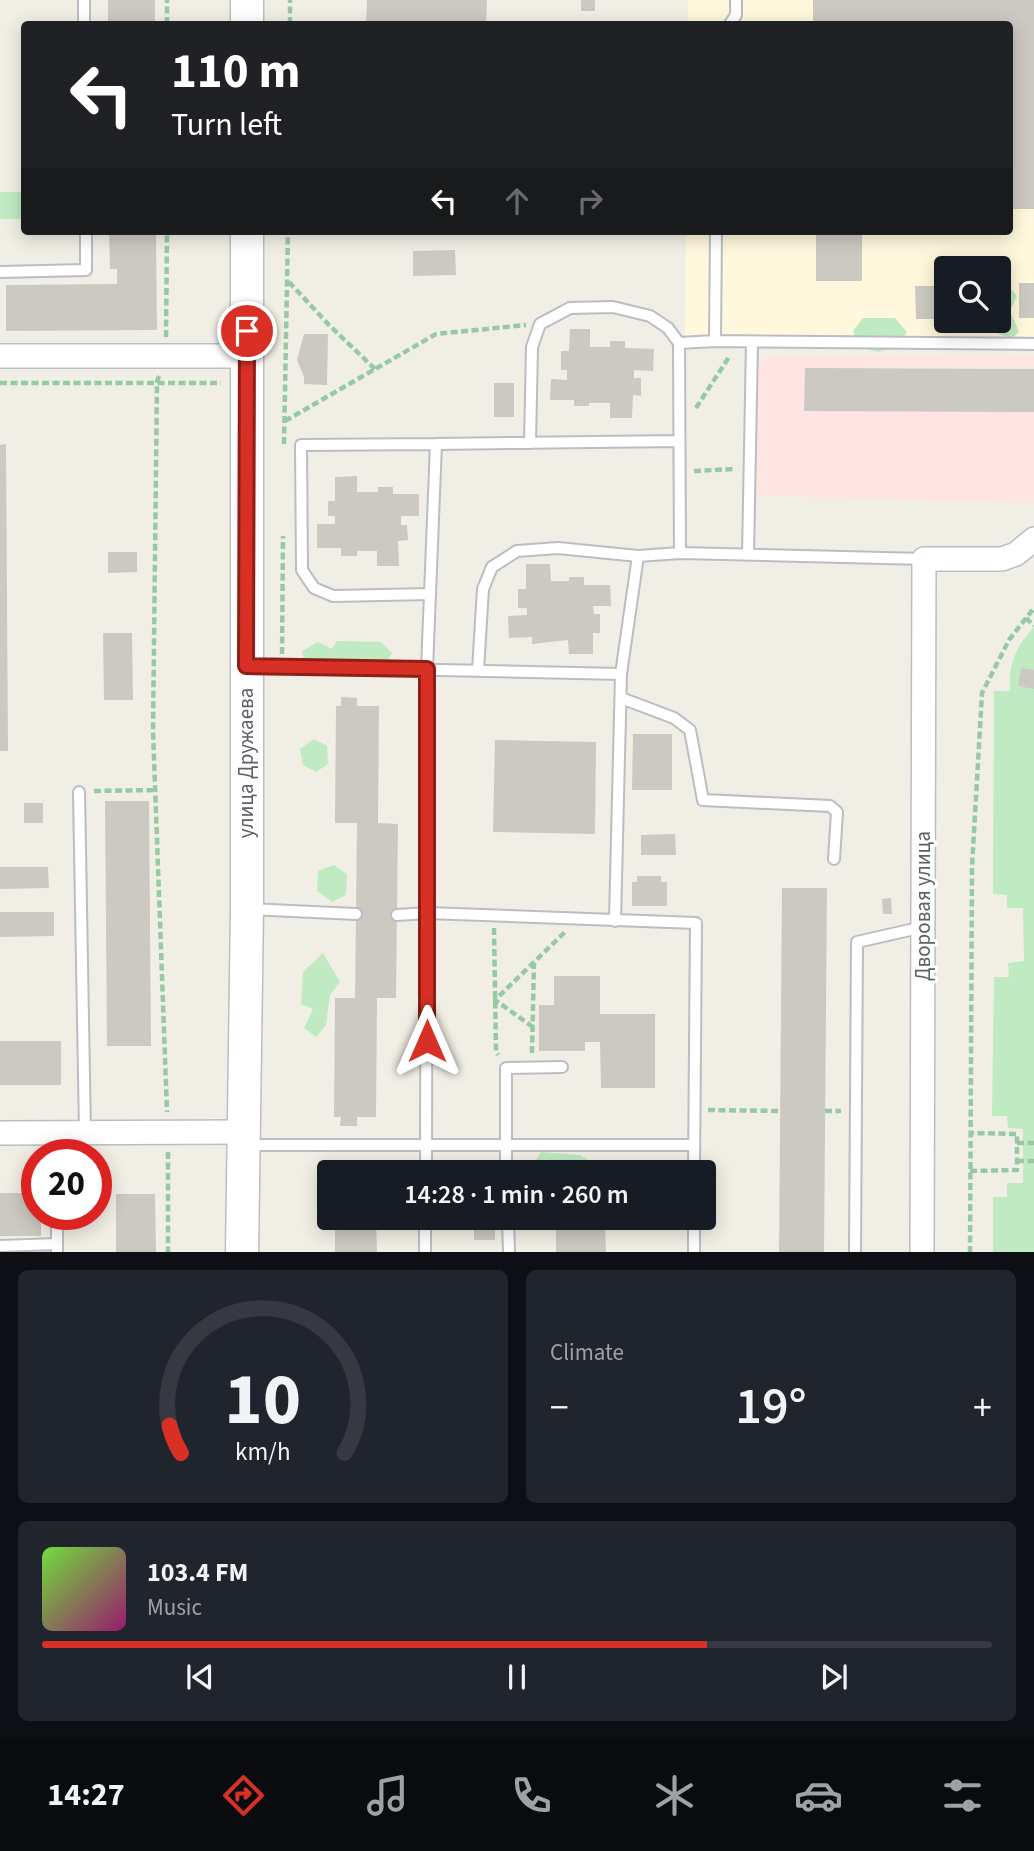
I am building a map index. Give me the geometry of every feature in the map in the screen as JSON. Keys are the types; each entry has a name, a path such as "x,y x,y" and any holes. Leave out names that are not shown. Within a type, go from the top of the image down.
{"street":[{"path":"247,0 247,21"},
{"name":"улица Дружаева","path":"242,1252 247,909 247,235"},
{"path":"0,356 247,356"},
{"path":"924,559 1003,559 1016,554 1034,539"},
{"name":"Дворовая улица","path":"922,1252 924,559"},
{"path":"70,1139 85,1133 168,1132 245,1138"},
{"path":"0,1133 31,1139"}],"lane":[{"path":"84,0 84,21"},
{"path":"732,21 736,15 736,0"},
{"path":"0,272 86,271 86,235"},
{"path":"715,341 716,235"},
{"path":"530,443 531,347 540,324 570,308 613,307 650,316 668,328 679,343 680,553"},
{"path":"679,343 738,341 1034,344"},
{"path":"748,555 752,342"},
{"path":"430,594 333,596 314,588 302,570 301,445 530,443 679,438"},
{"path":"426,1160 427,669 436,444"},
{"path":"478,670 483,589 492,567 517,551 558,548 638,556 680,553 924,559"},
{"path":"615,921 621,674 638,556"},
{"path":"246,666 621,674"},
{"path":"621,698 674,718 690,730 702,800 830,806 837,812 834,859"},
{"path":"79,792 85,1133"},
{"path":"247,909 356,914"},
{"path":"397,915 428,913 696,923 694,1160"},
{"path":"855,1252 857,942 923,928"},
{"path":"506,1160 506,1068 562,1067"},
{"path":"245,1138 426,1144 694,1145"},
{"path":"0,1246 57,1248 57,1230"},
{"path":"425,1230 425,1252"},
{"path":"508,1230 509,1252"},
{"path":"694,1230 694,1252"}],"path":[{"path":"167,0 167,21"},
{"path":"290,0 290,21"},
{"path":"167,235 166,356 157,382 153,731 168,1132 168,1252"},
{"path":"288,282 375,369"},
{"path":"285,421 436,334 540,324"},
{"path":"679,438 738,341"},
{"path":"0,383 225,383"},
{"path":"679,471 750,469"},
{"path":"970,1252 972,867 982,693 1009,640 1034,608"},
{"path":"1026,618 1034,626"},
{"path":"79,792 156,790"},
{"path":"494,916 496,1052 506,1068"},
{"path":"495,1000 578,919"},
{"path":"532,1068 534,963"},
{"path":"495,1000 533,1027"},
{"path":"694,1109 780,1111"},
{"path":"970,1171 1017,1170 1017,1134 971,1133"},
{"path":"1017,1143 1034,1143"},
{"path":"1017,1161 1034,1161"}],"shaded area":[{"path":"688,0 1034,0 1034,336 685,336 686,235 1013,235 1013,21 688,21"},
{"path":"1034,355 1034,503 757,496 758,372 761,362 770,356"}],"green space":[{"path":"0,192 21,192 21,219 0,219"},
{"path":"1011,289 1017,296 1011,309"},
{"path":"1011,313 1019,332 1011,339 996,333 1011,333"},
{"path":"863,318 895,318 907,332 898,347 879,352 858,347 853,331"},
{"path":"1034,627 1034,1252 993,1252 993,1197 1007,1197 1007,1183 1023,1183 1023,1129 1008,1128 1007,1116 992,1116 994,977 1009,977 1008,963 1024,961 1023,908 1007,908 1007,895 993,894 994,691 1010,691 1010,672 1014,656"},
{"path":"337,641 381,642 392,653 385,664 350,671 334,660 320,670 304,660 302,651 318,642 332,649"},
{"path":"314,739 327,746 328,764 316,772 303,765 300,749"},
{"path":"334,865 347,874 346,895 332,902 317,891 318,871"},
{"path":"323,953 340,982 330,995 326,1025 316,1037 304,1028 313,1009 301,1004 303,972"},
{"path":"541,1152 580,1155 588,1160 536,1160"}],"building":[{"path":"108,0 155,0 155,21 108,21"},
{"path":"367,0 487,0 486,21 366,21"},
{"path":"581,0 595,0 595,11 581,11"},
{"path":"813,0 1034,0 1034,209 1013,209 1013,21 813,21"},
{"path":"109,235 156,235 157,330 6,331 6,285 117,284 117,269 110,269"},
{"path":"816,235 862,235 862,281 816,281"},
{"path":"455,250 456,275 413,276 413,251"},
{"path":"1019,283 1034,283 1034,318 1019,318"},
{"path":"915,286 934,286 934,319 916,319"},
{"path":"570,329 590,329 590,347 610,347 610,341 625,341 625,348 654,349 653,371 634,370 634,378 641,378 641,396 633,395 632,418 610,418 610,403 574,406 574,400 550,400 551,379 567,380 567,370 561,370 561,351 569,351"},
{"path":"304,334 328,334 327,385 304,384 297,360"},
{"path":"805,368 1034,369 1034,412 804,411"},
{"path":"494,383 514,383 514,417 494,417"},
{"path":"6,444 8,751 0,751 0,445"},
{"path":"357,476 357,492 378,492 378,487 393,487 393,494 419,494 419,516 401,516 401,525 407,525 408,540 398,541 399,566 377,566 377,551 357,551 357,556 341,556 341,548 317,548 317,524 335,524 335,516 328,516 328,501 335,501 335,477"},
{"path":"108,552 137,552 137,572 108,573"},
{"path":"526,564 550,564 551,581 569,581 569,577 584,577 584,585 610,585 611,606 593,606 594,614 600,614 600,633 593,633 593,654 569,654 568,640 532,644 532,637 509,638 508,616 527,615 527,608 518,608 518,589 526,589"},
{"path":"103,633 132,633 133,700 104,700"},
{"path":"1021,668 1034,670 1034,689 1018,686"},
{"path":"341,697 357,698 357,706 379,706 378,823 398,824 396,998 377,998 376,1117 357,1117 357,1126 340,1126 341,1117 334,1117 335,998 355,998 357,823 335,823 336,706 341,706"},
{"path":"633,734 672,734 672,790 632,790"},
{"path":"495,740 596,742 595,834 493,832"},
{"path":"105,801 149,801 151,1046 107,1046"},
{"path":"24,803 43,803 43,823 24,823"},
{"path":"675,834 676,855 641,855 641,835"},
{"path":"0,867 48,867 49,888 0,889"},
{"path":"637,876 661,876 661,882 667,882 667,906 632,906 632,882 637,882"},
{"path":"782,888 827,888 824,1252 779,1252"},
{"path":"891,898 892,914 883,914 882,899"},
{"path":"0,912 54,912 54,936 0,937"},
{"path":"554,976 600,976 600,1014 655,1014 655,1088 601,1088 600,1042 585,1042 585,1051 539,1051 539,1005 554,1005"},
{"path":"0,1041 61,1041 61,1085 0,1085"},
{"path":"0,1193 21,1193 21,1230 41,1230 41,1236 0,1236"},
{"path":"116,1194 155,1194 156,1252 116,1252"},
{"path":"335,1230 376,1230 377,1252 335,1252"},
{"path":"474,1230 495,1230 495,1240 474,1240"},
{"path":"556,1230 605,1230 606,1252 556,1252"}],"route":[{"path":"247,331 246,666 427,669 427,1041"}]}
